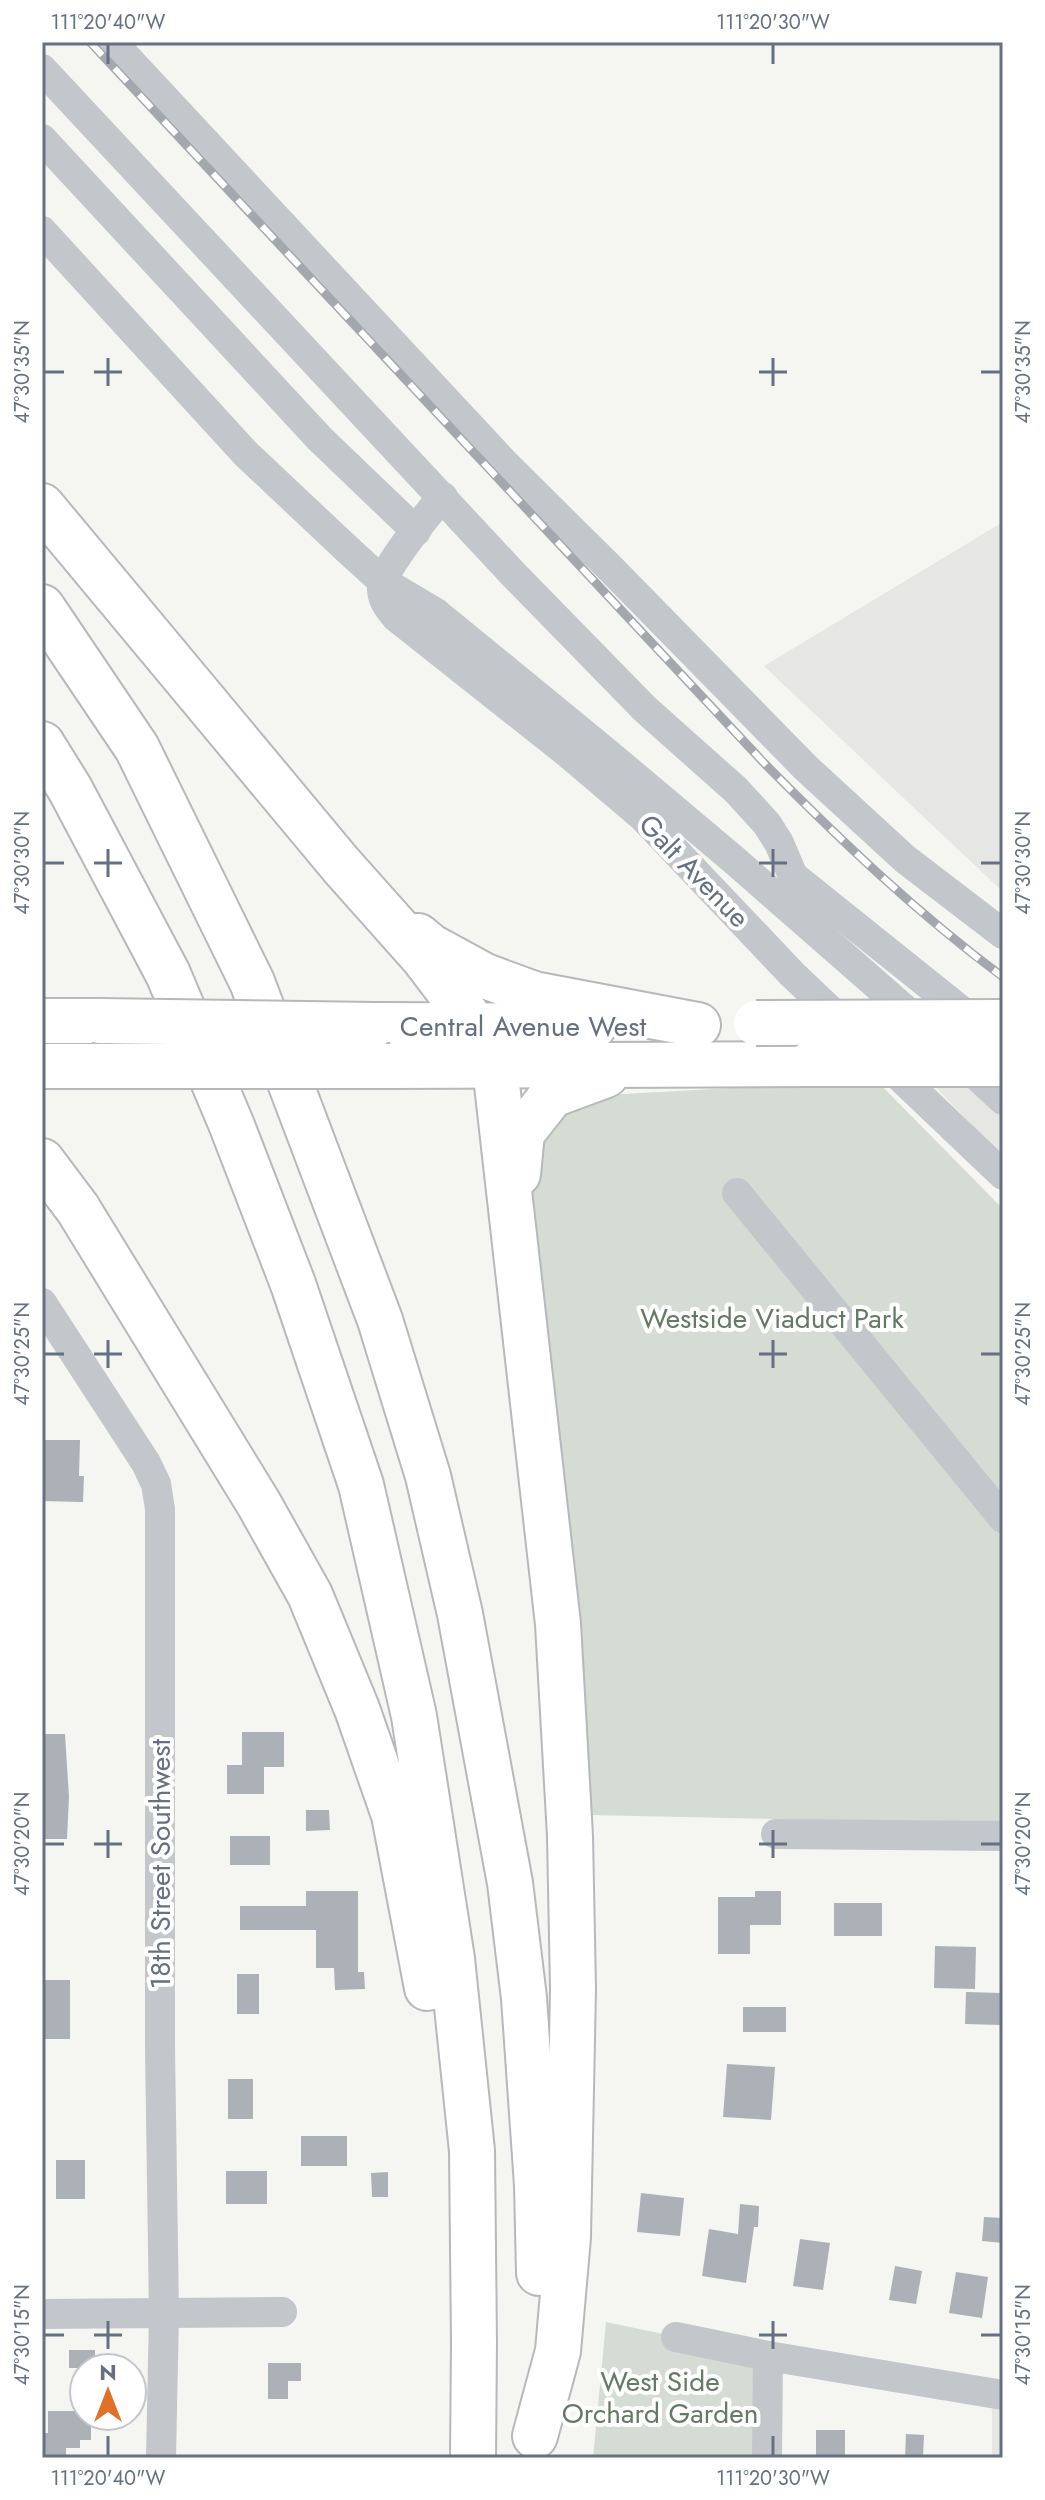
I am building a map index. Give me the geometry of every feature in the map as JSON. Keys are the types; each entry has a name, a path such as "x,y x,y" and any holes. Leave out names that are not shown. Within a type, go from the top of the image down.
{"highway":[{"path":"42,506 341,865 422,956 474,1024 495,1067 558,1624 570,1836 573,1989 568,2237 558,2351 534,2447"},
{"path":"42,607 137,748 252,982 380,1320 428,1476 487,1750 510,1883 524,1998 539,2303 534,2447"},
{"path":"42,744 70,789 168,974 232,1126 293,1284 361,1485 414,1716 452,1959 472,2151 473,2458"},
{"path":"341,865 430,946 485,976 534,994 698,1025"},
{"name":"Central Avenue West","path":"42,1021 645,1027 756,1023 1003,1022"},
{"name":"Central Avenue West","path":"42,1066 1003,1064"},
{"path":"513,1220 522,1133 552,1095 632,1065"},
{"path":"42,1161 78,1209 259,1504 310,1595 357,1709 394,1815 432,2012 449,2215 474,2278"}],"street":[{"path":"112,42 506,465 806,768 905,859 1003,934"},
{"path":"42,69 645,709 736,790 767,824 793,876 1003,1044"},
{"path":"42,139 320,439 416,531"},
{"path":"42,231 245,453 382,581 436,613 631,773 864,972 1003,1100"},
{"path":"382,581 428,512 443,497"},
{"name":"Galt Avenue","path":"382,581 383,601 396,617 642,816 792,974 1003,1175"},
{"path":"737,1193 1003,1518"},
{"name":"18th Street Southwest","path":"42,1303 146,1463 156,1484 160,1509 160,2048 164,2313 161,2458"},
{"path":"776,1834 1003,1836"},
{"path":"42,2314 282,2312"},
{"path":"676,2337 768,2356 1003,2395"},
{"path":"767,2458 768,2356"}],"shaded area":[{"path":"1003,522 1003,892 764,666"},
{"path":"929,1080 1003,1080 1003,1158"},
{"path":"992,2393 1003,2395 1003,2458 992,2458"}],"green space":[{"name":"Westside Viaduct Park","path":"876,1080 1003,1209 1003,1824 590,1815 525,1174 547,1124 605,1095"},
{"name":"West Side Orchard Garden","path":"606,2322 768,2356 767,2458 593,2458"}],"building":[{"path":"43,1440 80,1440 79,1476 84,1476 83,1502 42,1501"},
{"path":"242,1732 284,1732 284,1767 264,1767 264,1794 227,1794 227,1765 242,1765"},
{"path":"42,1734 65,1734 69,1797 67,1839 42,1839"},
{"path":"306,1810 329,1810 330,1830 306,1831"},
{"path":"230,1836 270,1836 270,1865 230,1865"},
{"path":"306,1891 358,1891 358,1972 364,1972 365,1989 335,1990 334,1968 316,1968 316,1930 240,1930 240,1906 306,1906"},
{"path":"755,1891 781,1891 781,1925 750,1925 750,1954 718,1954 718,1897 755,1897"},
{"path":"834,1903 882,1903 882,1936 834,1936"},
{"path":"935,1946 976,1947 975,1989 934,1988"},
{"path":"237,1974 259,1974 259,2014 237,2014"},
{"path":"42,1980 70,1980 70,2039 42,2039"},
{"path":"966,1992 1001,1993 1001,2025 965,2024"},
{"path":"743,2007 786,2007 786,2032 743,2032"},
{"path":"727,2064 775,2067 771,2120 723,2117"},
{"path":"228,2079 253,2079 253,2119 228,2119"},
{"path":"301,2136 347,2136 347,2166 301,2166"},
{"path":"56,2160 85,2160 85,2199 56,2199"},
{"path":"226,2171 267,2171 267,2204 226,2204"},
{"path":"388,2172 388,2197 372,2197 371,2173"},
{"path":"641,2193 684,2198 680,2236 637,2232"},
{"path":"740,2204 759,2206 758,2227 754,2227 746,2283 702,2276 709,2229 738,2234"},
{"path":"984,2217 1003,2218 1003,2243 982,2241"},
{"path":"800,2239 830,2243 823,2290 793,2286"},
{"path":"895,2266 922,2271 916,2304 889,2300"},
{"path":"956,2272 988,2277 982,2318 949,2313"},
{"path":"69,2350 95,2350 95,2352"},
{"path":"268,2363 301,2363 301,2381 288,2381 288,2399 268,2399"},
{"path":"48,2411 68,2411 68,2432 91,2432 91,2440 80,2440 80,2448 66,2448 66,2458 42,2458 42,2433 48,2433"},
{"path":"816,2430 845,2430 845,2458 816,2458"},
{"path":"906,2434 924,2435 923,2458 905,2458"}],"railway":[{"path":"90,42 765,764 880,875 1003,977"}]}
